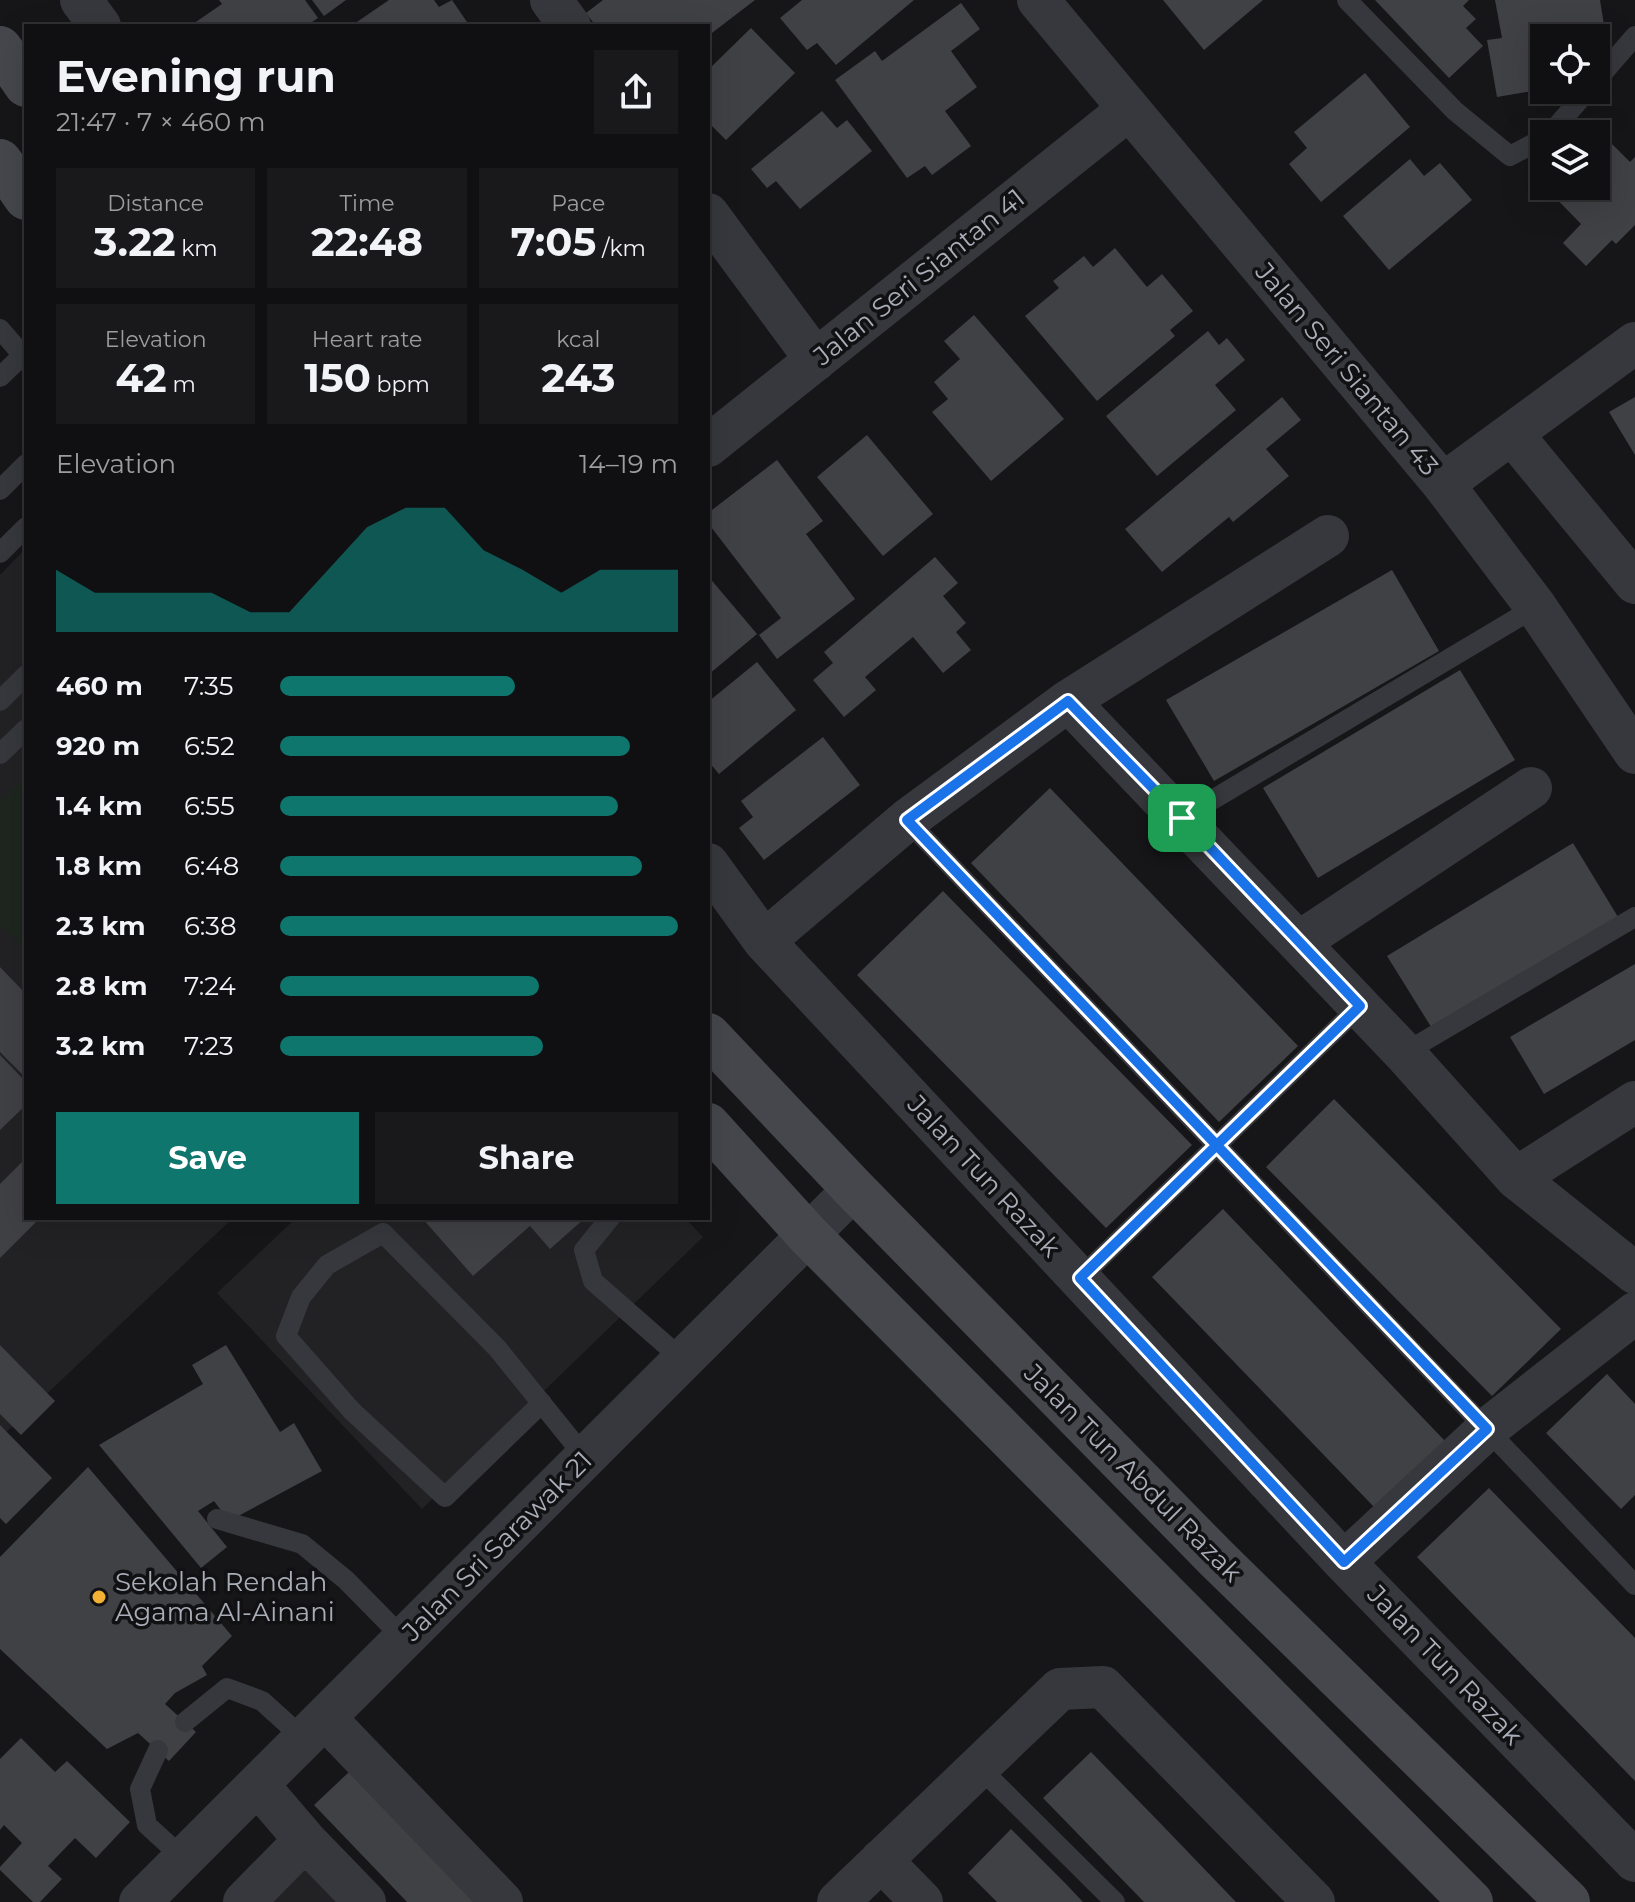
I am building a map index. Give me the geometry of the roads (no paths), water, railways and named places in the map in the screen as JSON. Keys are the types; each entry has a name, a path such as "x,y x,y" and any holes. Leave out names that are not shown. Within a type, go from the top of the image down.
{"main road":[{"path":"0,48 24,82"},
{"path":"0,161 24,195"},
{"name":"Jalan Tun Abdul Razak","path":"710,1037 854,1189 1216,1558 1568,1902"},
{"path":"710,1127 808,1235 1471,1902"},
{"path":"1173,1603 1216,1558"}],"street":[{"path":"81,0 99,24"},
{"path":"551,0 569,24"},
{"name":"Jalan Seri Siantan 43","path":"1038,0 1443,484 1536,607 1635,753"},
{"name":"Jalan Seri Siantan 41","path":"710,444 1129,109"},
{"path":"710,217 816,360"},
{"path":"1443,484 1635,343"},
{"path":"1513,435 1635,583"},
{"path":"764,941 907,820 1068,701 1328,536"},
{"path":"1068,701 1360,1006 1516,1178 1635,1273"},
{"path":"1299,942 1531,788"},
{"name":"Jalan Tun Razak","path":"710,867 764,941 1344,1562 1635,1861"},
{"path":"1516,1178 1635,1102"},
{"name":"Jalan Sri Sarawak 21","path":"140,1902 854,1189"},
{"path":"1344,1562 1487,1429 1635,1313"},
{"path":"838,1902 1060,1689 1103,1687 1314,1902"},
{"path":"314,1728 502,1902"},
{"path":"258,1785 305,1840 365,1902"},
{"path":"244,1902 305,1840"},
{"path":"881,1860 922,1902"}],"lane":[{"path":"1347,0 1455,111 1510,156 1530,145"},
{"path":"1610,65 1635,36"},
{"path":"1562,120 1576,104"},
{"path":"0,329 24,357 0,377"},
{"path":"0,490 24,466"},
{"path":"0,553 24,529"},
{"path":"1182,818 1536,607"},
{"path":"0,701 24,677"},
{"path":"0,754 24,731"},
{"path":"907,820 1635,1585"},
{"path":"1404,1053 1635,917"},
{"path":"1080,1278 1360,1006"},
{"path":"608,1220 584,1250 593,1281 683,1360"},
{"path":"542,1403 445,1497 352,1411 286,1336 301,1297 327,1265 383,1233 497,1348 542,1403 585,1457"},
{"path":"217,1519 302,1544 346,1580 404,1639"},
{"path":"185,1722 227,1688 262,1701 314,1728"},
{"path":"158,1750 140,1789 147,1825 184,1859"},
{"path":"979,1767 1115,1902"}],"place":[{"name":"Sekolah Rendah Agama Al-Ainani","path":"99,1597"}]}
